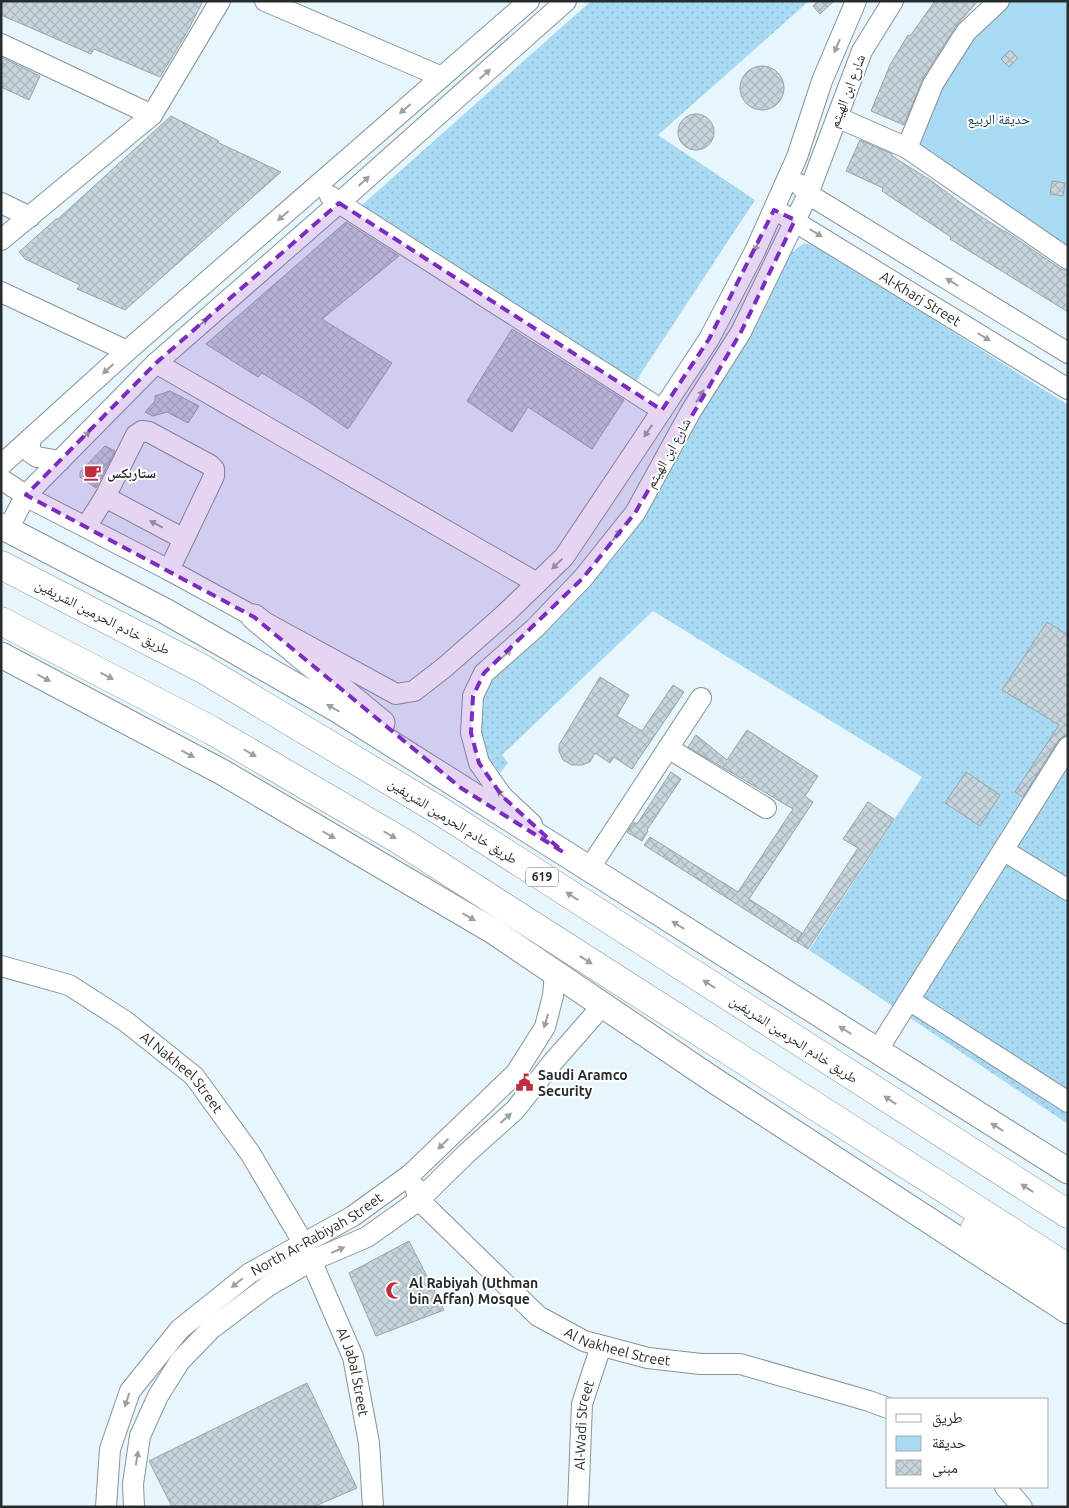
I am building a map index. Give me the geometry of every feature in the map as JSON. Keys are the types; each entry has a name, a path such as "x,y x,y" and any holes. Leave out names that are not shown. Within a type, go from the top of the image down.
{"highway":[{"name":"طريق خادم الحرمين الشريفين","path":"1,565 203,668 431,806 1068,1214"},
{"path":"1,622 210,730 400,841 1068,1268"},
{"path":"760,1070 1068,1296"}],"main road":[{"path":"4,527 182,620 338,710 1068,1171"},
{"path":"254,617 461,788"},
{"path":"1,655 222,772 493,931 723,1086 1068,1311"}],"street":[{"path":"1,240 152,116 220,1"},
{"path":"266,1 442,77"},
{"path":"1,466 128,351 528,1"},
{"path":"4,527 26,495 156,363 339,204 566,1"},
{"name":"شارع ابن الهيثم","path":"254,617 396,694 414,691 498,620 564,557 709,339 755,251 798,157 822,81 856,1"},
{"name":"شارع ابن الهيثم","path":"563,852 502,796 479,763 471,733 473,696 484,673 535,628 583,578 634,513 691,411 741,332 808,194 862,51 893,1"},
{"path":"906,148 932,84 966,32 999,1"},
{"path":"1,44 152,116"},
{"path":"837,117 906,148 1068,259"},
{"path":"790,173 808,194 1068,353"},
{"path":"317,186 339,204 662,410"},
{"path":"1,203 30,217"},
{"name":"Al-Kharj Street","path":"774,210 795,220 1068,389"},
{"path":"1,292 128,351"},
{"path":"156,363 537,583"},
{"path":"86,527 105,497 136,434 142,431 149,432 214,469 214,476 169,570"},
{"path":"30,440 30,452 37,458 60,461"},
{"path":"1,479 26,495 254,617"},
{"path":"105,497 184,539"},
{"path":"589,869 701,698"},
{"path":"877,1051 1068,747"},
{"path":"668,748 766,808"},
{"path":"1003,850 1068,890"},
{"name":"Al Nakheel Street","path":"1,966 69,985 125,1021 194,1076 250,1153 307,1252"},
{"name":"North Ar-Rabiyah Street","path":"134,1507 133,1484 140,1436 158,1396 180,1360 211,1329 268,1286 353,1216 411,1174 516,1073 545,1028 553,996 555,973"},
{"path":"909,1000 1068,1102"},
{"name":"North Ar-Rabiyah Street","path":"106,1507 110,1449 130,1390 180,1329 250,1272 307,1252 368,1237 419,1200 514,1110 552,1063 603,1006"},
{"name":"Al Nakheel Street","path":"411,1174 419,1200 538,1316 584,1341 648,1358 701,1364 740,1364 886,1407"},
{"name":"Al Jabal Street","path":"307,1252 353,1357 369,1443 373,1507"},
{"name":"Al-Wadi Street","path":"578,1507 582,1404 601,1346"},
{"path":"1006,1488 1022,1507"}],"highlighted area":[{"path":"339,203 662,410 709,339 774,210 795,220 741,332 635,513 583,578 484,673 473,696 471,733 479,763 502,796 563,852 461,788 254,617 26,495 156,363"}],"green space":[{"path":"591,1 809,1 658,135 755,200 636,381 362,205"},
{"name":"حديقة الربيع","path":"1007,1 1068,1 1068,251 916,146 941,79 963,48"},
{"path":"816,243 1068,405 1068,1124 809,950 922,777 653,611 502,755 508,763 500,773 485,753 478,719 483,698 490,682 580,593 688,435 763,312 791,253 803,244"}],"building":[{"path":"1,1 203,1 160,77 94,49 91,54 1,15"},
{"path":"818,1 834,1 820,14 813,6"},
{"path":"935,1 978,1 956,26 923,78 904,125 871,111 890,65 908,35 910,36"},
{"path":"1010,50 1018,58 1009,67 1001,59"},
{"path":"1,57 40,76 29,100 1,87"},
{"path":"766,66 778,72 783,79 783,97 778,104 771,109 758,110 750,107 743,100 740,84 743,76 750,69"},
{"path":"696,114 708,120 714,132 708,144 696,150 684,144 678,132 684,120"},
{"path":"171,116 219,141 217,142 281,172 125,310 77,289 80,285 25,259 19,252"},
{"path":"860,140 892,154 892,156 930,180 965,206 1061,269 1068,271 1068,312 950,239 951,237 882,191 883,188 846,171"},
{"path":"1052,181 1065,183 1063,196 1050,194"},
{"path":"346,222 399,256 322,319 392,363 348,429 262,373 258,377 206,344"},
{"path":"512,329 624,400 592,449 528,407 512,432 467,401"},
{"path":"170,391 199,406 188,423 167,412 153,416 145,412 155,401 155,396"},
{"path":"105,446 115,451 96,488 80,477 80,472"},
{"path":"1047,622 1068,635 1068,735 1058,741 1023,797 1015,792 1059,725 1002,690"},
{"path":"600,677 629,695 617,716 642,731 673,685 684,692 632,769 614,757 610,763 595,753 590,762 582,765 572,765 563,760 559,751 559,745"},
{"path":"747,730 818,776 805,796 813,802 749,899 802,933 796,942 644,845 650,837 738,892 793,809 688,747 696,735 727,760"},
{"path":"671,772 681,779 647,830 642,841 627,832 634,822 637,824"},
{"path":"966,772 1000,795 980,826 945,803"},
{"path":"868,802 894,819 808,949 797,942 858,848 843,839"},
{"name":"Al Rabiyah (Uthman bin Affan) Mosque","path":"409,1241 444,1310 376,1336 349,1273"},
{"path":"307,1383 357,1488 313,1507 172,1507 149,1461"}],"place":[{"name":"ستاربكس","path":"93,473"},
{"name":"Saudi Aramco Security","path":"524,1083"},
{"name":"Al Rabiyah (Uthman bin Affan) Mosque","path":"395,1291"}]}
